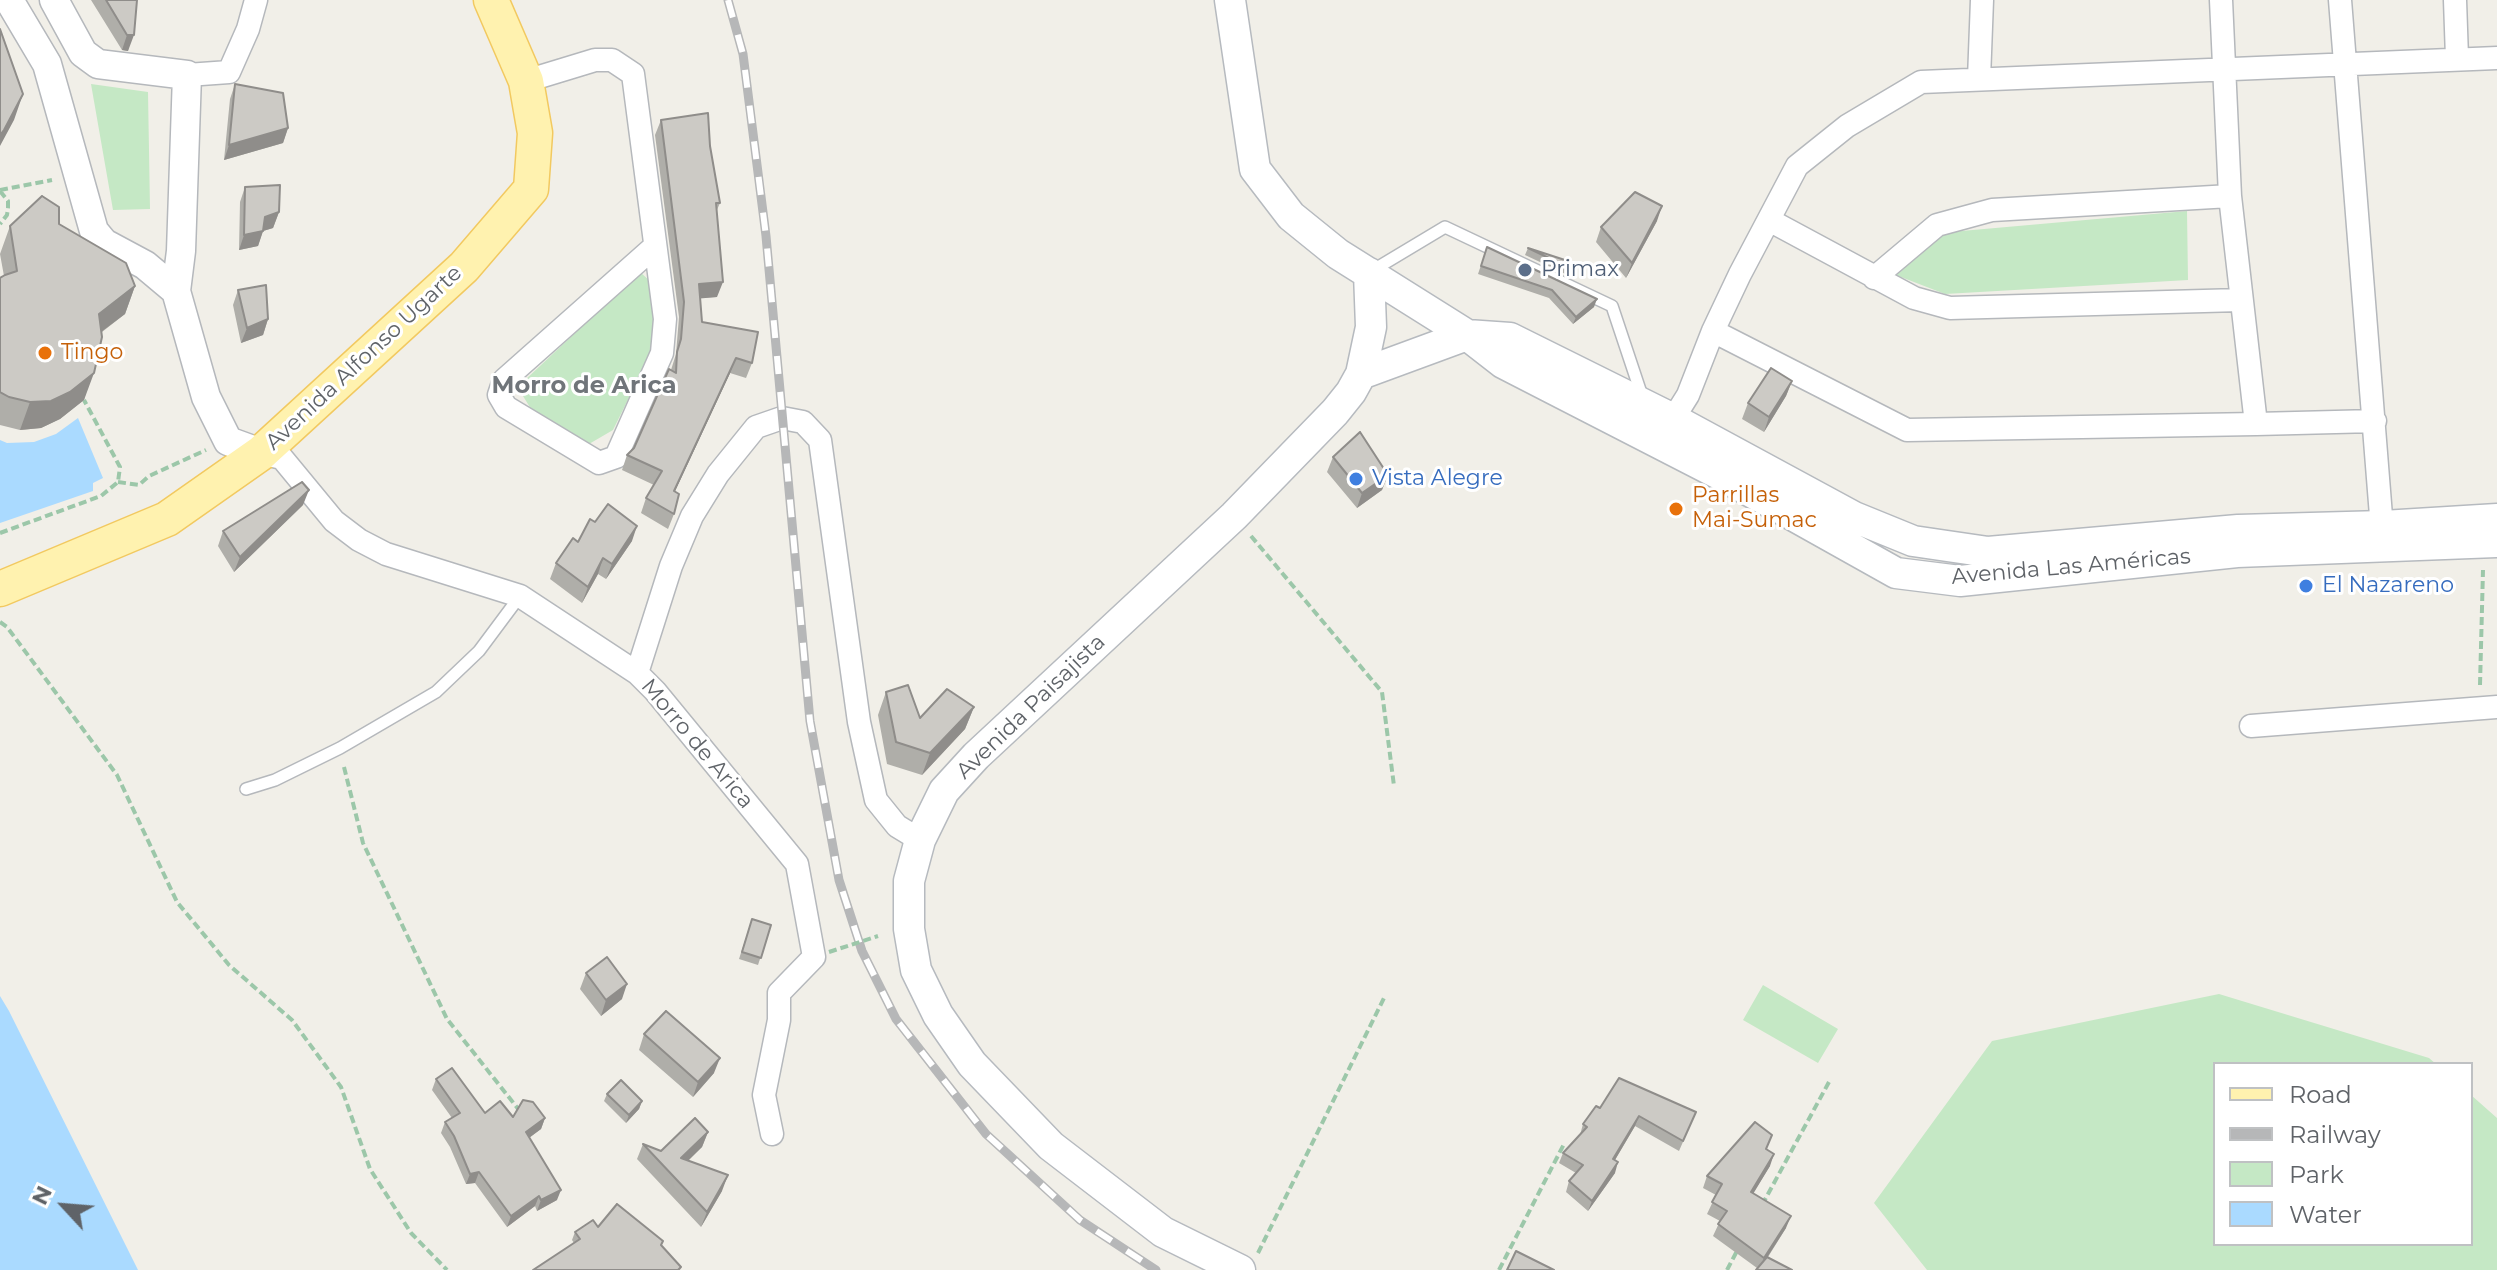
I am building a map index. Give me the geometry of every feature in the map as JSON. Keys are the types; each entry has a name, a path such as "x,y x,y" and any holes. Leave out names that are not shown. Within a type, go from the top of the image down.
{"main road":[{"name":"Avenida Alfonso Ugarte","path":"0,589 167,519 261,453 464,267 531,189 535,133 526,81 491,0"},
{"name":"Avenida Las Américas","path":"1230,0 1255,169 1291,216 1338,254 1467,335 1503,363 1721,475 1896,573 1960,581 2383,536"},
{"name":"Avenida Paisajista","path":"1248,1263 1163,1232 1051,1146 972,1064 938,1015 916,970 909,929 909,881 920,840 944,791 976,756 1234,516 1335,412 1361,374 1371,327 1369,273"},
{"name":"Avenida Las Américas","path":"1467,335 1510,338 1854,517 1913,541 1988,552 2238,530 2383,536 2493,534"},
{"path":"1361,374 1467,335"}],"street":[{"path":"9,0 47,64 94,231 104,243 145,265 176,291"},
{"path":"54,0 83,53 98,64 187,75 229,72 248,29 256,0"},
{"path":"1979,79 1982,0"},
{"path":"2221,0 2230,196 2256,424"},
{"path":"2340,0 2383,536"},
{"path":"2455,0 2457,58"},
{"path":"47,64 83,53"},
{"path":"1659,413 1688,395 1713,331 1797,166 1847,126 1921,82 2497,58"},
{"path":"526,81 595,60 612,60 633,74 665,319 662,353 616,457 599,463 506,407 499,395 504,380 654,247"},
{"path":"187,75 181,251 176,291 206,397 228,441 261,453"},
{"path":"1874,278 1937,225 1992,210 2230,196"},
{"path":"1769,220 1914,298 1950,308 2240,300"},
{"path":"1713,331 1907,430 2375,421"},
{"path":"637,673 671,566 692,516 718,474 756,427 782,418 803,422 820,440 859,722 876,800 897,826 920,840"},
{"name":"Morro de Arica","path":"261,453 282,458 334,521 359,540 386,554 520,596 637,673 797,864 822,954"},
{"path":"2251,726 2488,707"},
{"path":"772,1134 764,1095 779,1020 779,993 822,954"}],"lane":[{"path":"1369,273 1445,227 1612,306 1659,413"},
{"path":"246,789 275,780 340,748 436,692 479,651 520,596"}],"path":[{"path":"0,224 7,215 8,201 0,191 50,179 83,190"},
{"path":"0,533 101,496 118,482 120,467 84,400"},
{"path":"118,482 139,485 149,476 228,441"},
{"path":"1234,516 1382,692 1394,786"},
{"path":"2488,707 2493,534"},
{"path":"0,622 7,627 117,775 177,902 229,965 292,1020 341,1087 370,1169 411,1233 447,1270"},
{"path":"340,748 363,843 447,1019 519,1110"},
{"path":"822,954 878,936"},
{"path":"1248,1263 1384,998"},
{"path":"1756,1216 1829,1082"},
{"path":"1499,1270 1564,1144"},
{"path":"1727,1270 1741,1243"}],"green space":[{"path":"91,84 148,92 150,209 113,210"},
{"path":"2187,211 2188,280 1945,294 1888,272 1939,233"},
{"path":"640,272 650,281 655,345 613,430 589,444 531,409 523,396 524,381"},
{"path":"1763,985 1838,1029 1818,1063 1743,1020"},
{"path":"2219,994 2429,1058 2434,1062 2213,1062 2213,1246 2473,1246 2473,1097 2497,1118 2497,1270 1927,1270 1874,1203 1992,1041"}],"water":[{"path":"78,418 103,478 93,483 93,491 0,523 0,440 7,443 34,442 56,434"},
{"path":"0,996 9,1011 138,1270 0,1270"}],"building":[{"path":"106,0 137,0 134,35 127,35"},
{"path":"0,29 23,94 0,135"},
{"path":"235,84 283,93 288,128 229,145"},
{"path":"708,113 720,203 716,203 723,282 699,284 702,322 758,332 752,363 736,358 674,491 679,494 674,514 646,498 662,471 627,455 634,448 669,369 676,373 681,339 684,302 661,120"},
{"path":"280,185 279,212 265,217 263,231 244,235 245,187"},
{"path":"1635,192 1662,206 1632,263 1601,227"},
{"path":"42,196 59,207 59,224 126,263 135,286 99,314 102,337 94,373 70,392 51,401 30,402 0,392 0,278 17,271 10,226"},
{"path":"1487,247 1597,299 1576,317 1552,290 1481,266"},
{"path":"1528,248 1568,261 1576,271"},
{"path":"266,285 268,319 247,328 238,290"},
{"path":"1771,368 1792,381 1769,417 1748,403"},
{"path":"1360,432 1388,475 1362,493 1333,457"},
{"path":"302,482 309,490 240,557 223,531"},
{"path":"608,504 637,526 612,564 603,558 588,587 556,563 573,538 578,542 590,519 595,522"},
{"path":"908,685 920,718 947,689 974,707 930,753 896,742 886,692"},
{"path":"752,919 771,925 761,958 742,952"},
{"path":"607,957 627,984 606,1000 586,973"},
{"path":"666,1011 720,1058 698,1082 644,1034"},
{"path":"452,1068 485,1113 500,1101 513,1117 523,1100 533,1102 545,1118 526,1132 561,1190 541,1200 539,1196 511,1216 479,1172 470,1174 445,1122 460,1113 436,1079"},
{"path":"1619,1078 1696,1112 1683,1141 1639,1116 1613,1159 1618,1162 1592,1201 1569,1181 1583,1165 1563,1153 1587,1127 1583,1124 1596,1106 1600,1108"},
{"path":"621,1080 642,1101 629,1115 607,1094"},
{"path":"695,1118 708,1132 681,1158 728,1175 707,1212 643,1144 661,1151"},
{"path":"1755,1122 1772,1135 1766,1149 1774,1154 1751,1192 1791,1216 1764,1258 1718,1224 1727,1211 1712,1202 1722,1184 1707,1176"},
{"path":"617,1204 663,1241 661,1245 681,1267 678,1270 533,1270 580,1239 575,1232 593,1220 598,1227"},
{"path":"1516,1251 1554,1270 1507,1270"},
{"path":"1767,1257 1792,1270 1756,1270"}],"railway":[{"path":"728,0 743,54 766,236 810,721 839,880 862,951 896,1019 986,1134 1080,1220 1156,1270"}],"place":[{"name":"Primax","path":"1525,270"},
{"name":"Tingo","path":"45,353"},
{"name":"Vista Alegre","path":"1356,479"},
{"name":"Parrillas Mai-Sumac","path":"1676,509"},
{"name":"El Nazareno","path":"2306,586"}],"district":[{"name":"Morro de Arica","path":"584,386"}]}
